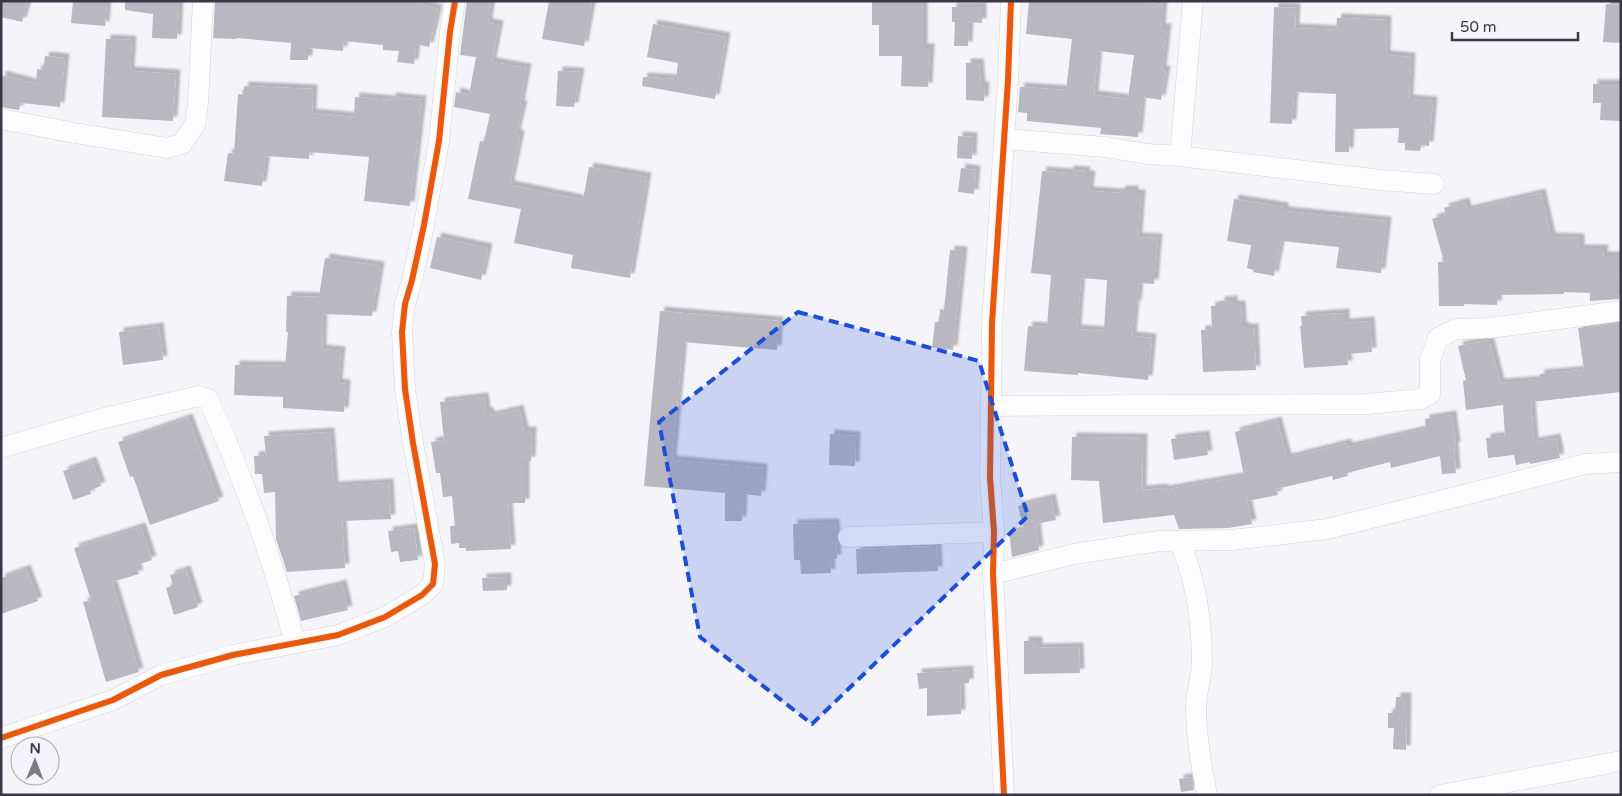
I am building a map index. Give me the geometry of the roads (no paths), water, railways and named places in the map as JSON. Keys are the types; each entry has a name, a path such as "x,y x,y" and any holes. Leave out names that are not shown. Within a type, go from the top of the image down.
{"street":[{"path":"1,119 167,148 182,144 195,124 198,103 203,1"},
{"path":"1,738 113,700 161,675 233,655 338,635 385,617 422,595 433,584 434,564 405,389 402,332 405,304 424,225 439,141 450,32 456,1"},
{"path":"1004,795 993,574 994,532 990,477 990,406 992,323 1005,139 1011,1"},
{"path":"1180,156 1193,1"},
{"path":"1005,139 1105,147 1147,154 1180,156 1381,180 1434,184"},
{"path":"990,406 1368,404 1420,399 1430,394 1430,360 1438,338 1456,329 1490,328 1621,311"},
{"path":"1,448 100,418 199,396 208,399 244,489 282,596 295,643"},
{"path":"993,574 1074,554 1159,541 1232,540 1327,529 1585,464 1621,462"},
{"path":"848,536 994,532"},
{"path":"1180,541 1189,561 1201,634 1202,667 1196,705 1198,747 1207,795"},
{"path":"1440,795 1621,761"}]}
